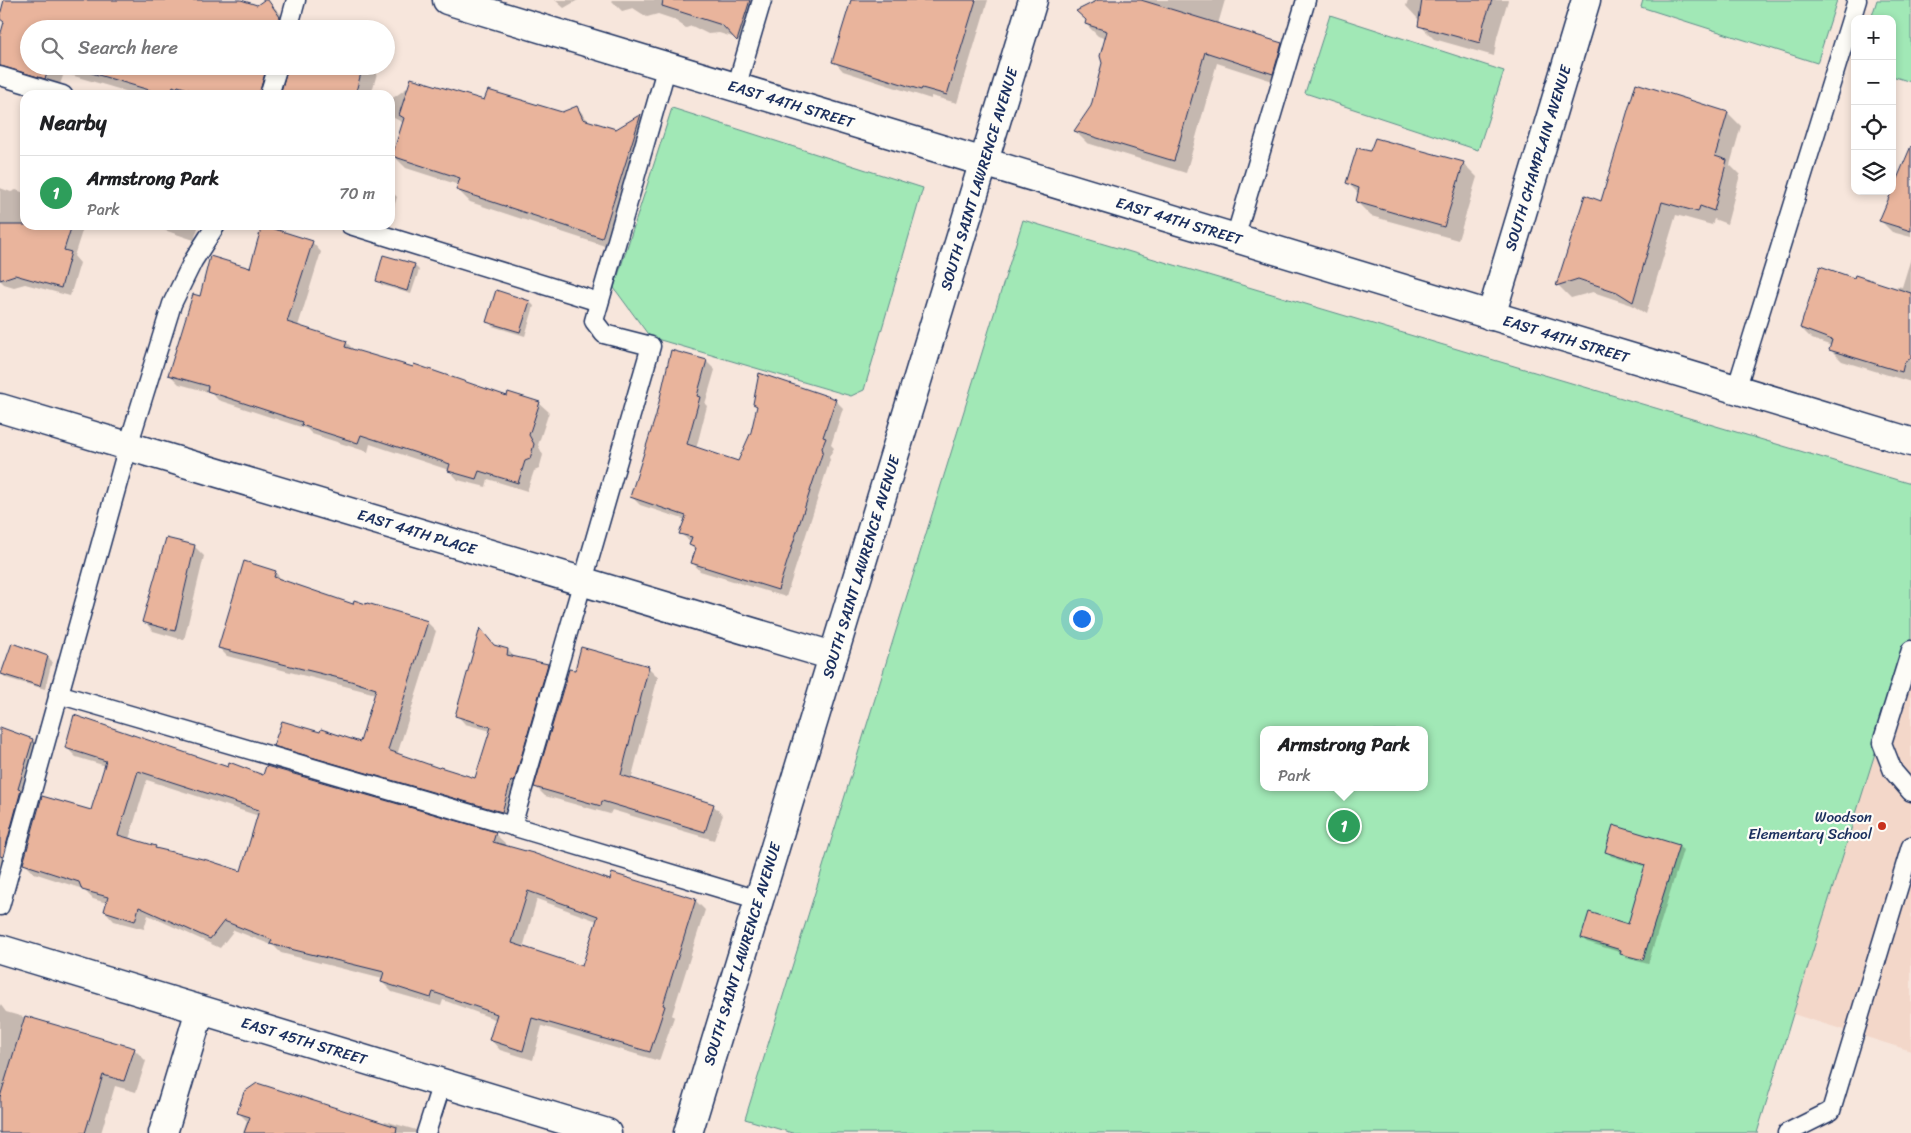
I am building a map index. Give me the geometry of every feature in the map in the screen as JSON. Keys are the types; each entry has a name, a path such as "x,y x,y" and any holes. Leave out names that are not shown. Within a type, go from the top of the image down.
{"street":[{"name":"EAST 44TH STREET","path":"447,0 494,7 736,88 1911,442"},
{"name":"SOUTH SAINT LAWRENCE AVENUE","path":"688,1133 1033,0"},
{"name":"SOUTH CHAMPLAIN AVENUE","path":"1491,316 1586,0"},
{"name":"EAST 44TH PLACE","path":"0,408 833,656"},
{"name":"EAST 45TH STREET","path":"0,949 607,1133"},
{"path":"163,1133 200,1010"}],"lane":[{"path":"290,20 296,0"},
{"path":"736,88 762,0"},
{"path":"1235,238 1306,0"},
{"path":"1736,390 1857,0"},
{"path":"512,826 651,346 604,334 594,321 667,66"},
{"path":"271,90 275,75"},
{"path":"0,76 46,90"},
{"path":"0,906 128,446 172,304 193,262 213,230"},
{"path":"366,230 599,302"},
{"path":"1911,650 1882,744 1894,771 1911,792"},
{"path":"58,694 759,900"},
{"path":"1787,1133 1831,1111 1911,846"},
{"path":"426,1133 442,1083"}],"shaded area":[{"name":"Woodson Elementary School","path":"1911,639 1911,1051 1793,1014"}],"green space":[{"path":"1643,0 1837,0 1817,63 1641,7"},
{"path":"1877,0 1911,0 1911,82 1896,77 1896,15 1872,15"},
{"path":"1330,15 1504,71 1478,150 1305,93"},
{"path":"672,108 923,188 864,390 851,396 650,337 614,288"},
{"path":"1023,220 1911,484 1911,639 1757,1133 792,1133 745,1119"}],"building":[{"path":"4,0 241,0 257,5 264,0 268,0 280,17 280,20 20,20 20,72 0,66 0,36 4,22 0,19"},
{"path":"663,0 750,0 737,41 722,25 662,6"},
{"path":"851,0 976,0 947,95 922,88 921,90 832,62"},
{"path":"1098,0 1141,0 1282,43 1273,74 1205,52 1174,161 1074,131 1091,106 1102,63 1100,56 1107,31 1085,24 1086,20 1076,11"},
{"path":"1422,0 1492,0 1484,23 1480,43 1418,26"},
{"path":"31,75 47,75 45,79"},
{"path":"98,75 265,75 260,90 191,90 173,86 172,90 149,90"},
{"path":"286,75 361,75 356,90 281,90"},
{"path":"411,78 484,100 488,90 562,112 577,106 583,119 616,129 641,114 602,238 456,190 460,178 395,157 395,146 404,118 399,115"},
{"path":"1636,83 1728,112 1715,156 1727,160 1714,211 1700,206 1698,212 1662,202 1633,302 1617,292 1578,279 1556,286 1585,195 1601,201"},
{"path":"1375,138 1464,162 1444,227 1356,202 1359,188 1346,183 1357,148 1370,151"},
{"path":"1911,146 1911,231 1879,221 1890,195 1896,195 1896,181"},
{"path":"0,225 20,225 20,230 70,230 64,250 71,252 61,288 15,275 0,280"},
{"path":"261,230 278,230 313,241 287,322 347,341 345,347 413,367 414,364 507,396 508,392 540,402 529,435 534,444 530,459 525,461 518,483 479,471 476,479 448,471 450,464 361,435 358,443 301,425 302,422 207,391 208,386 168,375 193,294 200,296 210,256 250,268"},
{"path":"383,255 415,264 407,291 376,281"},
{"path":"1820,266 1854,278 1855,275 1911,293 1911,358 1904,363 1902,372 1829,350 1832,340 1800,328"},
{"path":"496,290 530,301 520,332 486,322"},
{"path":"671,350 707,360 697,396 700,397 687,444 738,461 751,432 757,406 753,404 759,373 836,399 823,437 826,438 822,448 823,451 778,590 691,563 696,548 689,545 692,537 679,534 686,516 630,497 656,415"},
{"path":"166,538 195,545 175,631 142,622"},
{"path":"244,561 276,571 274,577 353,604 354,600 428,621 388,750 439,768 475,778 491,727 455,716 480,628 494,645 508,649 507,655 548,664 514,782 511,781 502,812 273,746 282,721 320,732 321,729 360,742 376,689 218,648"},
{"path":"12,643 48,656 40,686 1,674"},
{"path":"581,647 649,666 621,775 714,804 705,832 602,801 601,806 534,787 569,669 575,670"},
{"path":"74,715 228,767 229,762 263,775 266,766 496,832 493,842 533,853 610,880 612,873 696,899 650,1052 532,1018 523,1051 489,1040 497,1014 433,992 431,998 381,982 384,972 270,944 272,940 224,921 210,939 139,907 135,921 104,911 108,897 82,890 79,882 23,864 42,796 91,810 106,761 65,748","holes":["138,771 259,810 241,871 207,860 155,848 156,846 118,835","528,891 598,916 582,966 512,943"]},
{"path":"0,727 33,739 18,789 21,790 3,857 0,856"},
{"path":"1613,825 1679,845 1643,960 1620,954 1621,950 1581,938 1589,912 1628,924 1645,865 1605,852"},
{"path":"25,1016 135,1048 124,1081 103,1075 85,1133 0,1133 0,1097"},
{"path":"257,1083 397,1127 396,1133 244,1133 250,1117 237,1113 244,1092"}],"place":[{"name":"Armstrong Park","path":"1344,826"},
{"name":"Woodson Elementary School","path":"1882,826"}]}
